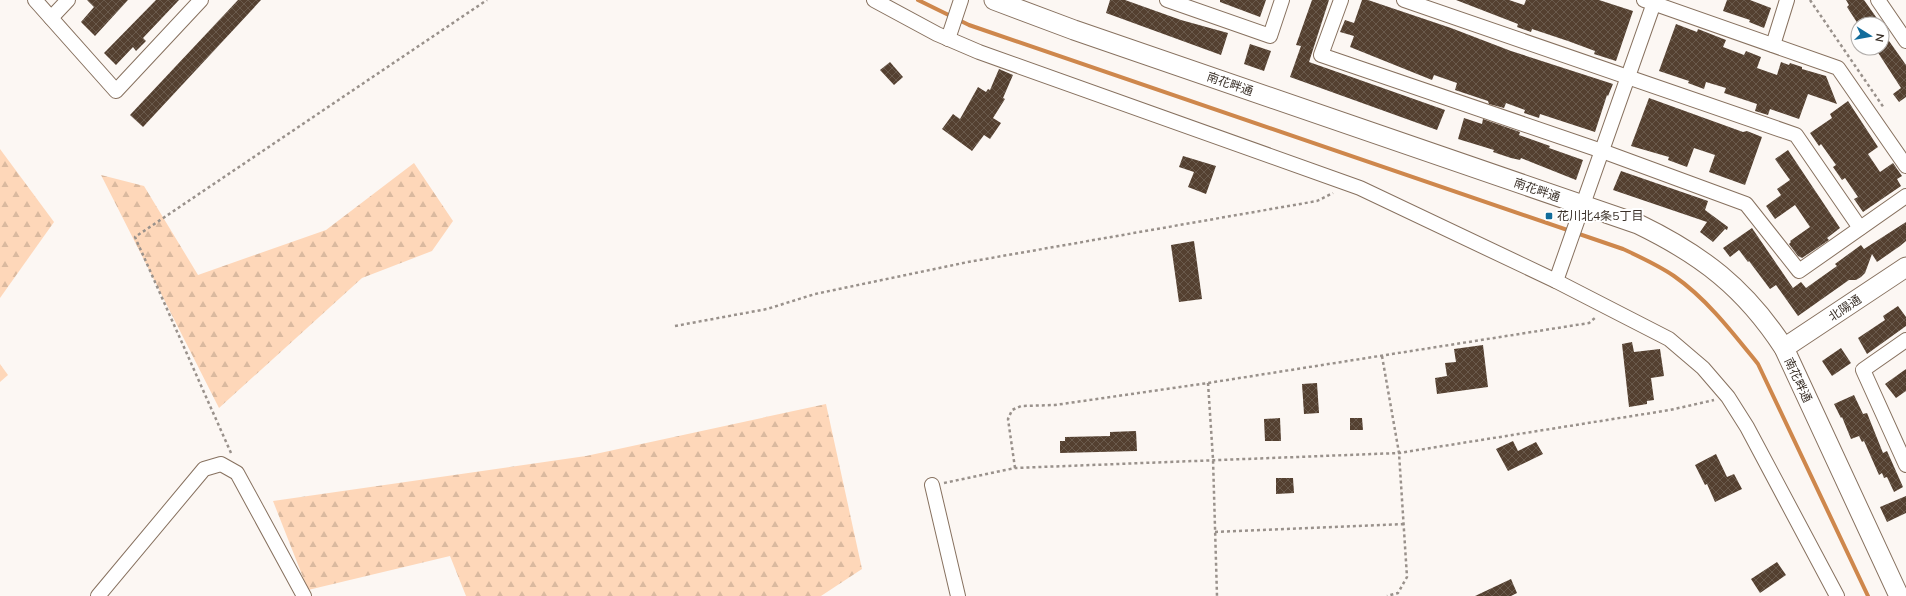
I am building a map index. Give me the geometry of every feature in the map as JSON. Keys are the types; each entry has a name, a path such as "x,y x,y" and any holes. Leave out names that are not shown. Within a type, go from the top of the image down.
{"street":[{"path":"35,0 116,91 201,0"},
{"path":"51,18 68,0"},
{"path":"874,0 950,33 1350,185 1398,205 1607,307 1669,339 1703,368 1728,397 1746,427 1837,596"},
{"name":"南花畔通","path":"994,0 1580,214 1638,224 1691,253 1724,276 1751,303 1784,348 1899,596"},
{"path":"1167,0 1270,36 1282,0"},
{"path":"1341,0 1321,55 1602,151 1746,204 1799,271 1906,196"},
{"path":"1404,0 1796,136 1860,228"},
{"path":"1773,45 1787,0"},
{"path":"1878,0 1906,41"},
{"path":"1556,282 1628,78 1651,1 1838,68 1906,166"},
{"path":"950,33 960,4"},
{"name":"北陽通","path":"1784,348 1906,267"},
{"path":"1904,457 1863,370 1906,340"},
{"path":"98,596 204,469 221,464 237,473 304,596"},
{"path":"932,485 958,596"}],"path":[{"path":"237,473 230,452 134,237 487,0"},
{"path":"1810,0 1889,114"},
{"path":"675,326 767,309 815,294 968,262 1316,201 1350,185"},
{"path":"1015,468 1008,419 1012,410 1020,406 1055,405 1208,383 1590,323 1607,307"},
{"path":"1382,356 1399,453 1407,577 1398,593 1387,596"},
{"path":"1208,383 1213,459 1217,596"},
{"path":"932,485 1015,468 1213,459 1399,453 1670,410 1728,397"},
{"path":"1215,532 1404,524"}],"green space":[{"path":"0,149 54,222 0,298"},
{"path":"414,163 453,221 432,251 362,278 219,408 101,175 144,186 198,275 326,230"},
{"path":"0,364 8,375 0,382"},
{"path":"826,404 862,569 821,596 466,596 450,556 308,590 273,501 586,456"}],"building":[{"path":"87,0 128,0 95,36 81,22 94,7"},
{"path":"156,0 179,0 143,38 146,41 136,51 133,47 116,65 104,53"},
{"path":"238,0 261,0 143,127 130,115"},
{"path":"1110,0 1125,0 1181,20 1228,33 1221,55 1106,13"},
{"path":"1220,0 1266,0 1260,17 1220,2"},
{"path":"1312,0 1329,0 1309,62 1445,110 1437,130 1290,77 1301,46 1296,45"},
{"path":"1362,0 1368,0 1451,28 1511,51 1613,84 1608,96 1607,95 1595,132 1540,114 1539,118 1524,113 1525,110 1506,103 1504,108 1489,104 1488,101 1455,90 1457,83 1434,75 1432,80 1350,47 1354,36 1340,32 1345,20 1354,23"},
{"path":"1456,0 1509,0 1524,5 1526,0 1599,0 1633,11 1616,61 1594,54 1595,51 1568,41 1532,29 1531,32 1517,27 1518,24"},
{"path":"1727,0 1750,0 1771,8 1764,28 1749,22 1750,20 1723,11"},
{"path":"1846,0 1864,0 1875,16 1853,16 1847,7 1849,5"},
{"path":"1676,24 1697,32 1698,29 1726,40 1723,47 1744,55 1746,51 1761,57 1757,68 1777,75 1781,62 1789,65 1790,63 1802,67 1802,69 1826,76 1837,104 1808,94 1799,119 1770,109 1768,115 1755,111 1757,104 1724,93 1726,88 1706,82 1704,89 1688,83 1689,81 1659,71"},
{"path":"1890,42 1906,65 1906,97 1899,102 1893,94 1901,88 1880,56 1890,56"},
{"path":"1250,44 1271,51 1264,71 1244,64"},
{"path":"890,62 903,77 894,85 880,70"},
{"path":"999,69 1013,75 1003,98 1005,99 993,118 1001,123 990,139 984,135 972,151 942,129 953,114 960,119 978,87 986,92 988,89 990,90"},
{"path":"1649,98 1743,132 1747,131 1762,137 1745,185 1709,172 1715,155 1694,148 1687,167 1668,160 1669,157 1631,146"},
{"path":"1848,101 1878,147 1868,154 1880,172 1893,163 1902,176 1897,179 1901,186 1863,212 1854,199 1858,197 1845,178 1842,180 1833,167 1836,165 1821,144 1819,146 1810,133 1832,118 1830,114"},
{"path":"1464,118 1482,124 1483,119 1520,132 1519,135 1583,160 1576,180 1521,158 1520,160 1511,158 1493,152 1494,150 1458,139"},
{"path":"1788,150 1840,228 1827,238 1829,240 1802,258 1798,256 1789,244 1791,242 1790,241 1810,227 1795,205 1775,219 1766,206 1781,195 1777,189 1790,180 1775,159"},
{"path":"1183,156 1216,166 1206,194 1188,187 1194,172 1179,167"},
{"path":"1621,171 1708,201 1705,210 1728,227 1727,230 1725,229 1713,242 1700,232 1707,222 1613,190"},
{"path":"1906,222 1906,241 1877,262 1872,254 1865,273 1861,277 1856,280 1849,280 1798,316 1776,285 1770,289 1739,250 1730,257 1723,248 1752,228 1793,288 1801,282 1806,288 1837,266 1835,264 1861,245 1864,249"},
{"path":"1194,241 1202,299 1179,302 1171,245"},
{"path":"1898,306 1906,317 1906,326 1867,354 1858,338 1885,320 1883,316"},
{"path":"1632,342 1634,352 1660,349 1664,376 1651,378 1654,400 1647,401 1647,404 1629,407 1622,344"},
{"path":"1483,345 1488,387 1437,394 1435,378 1447,376 1445,363 1456,362 1454,349"},
{"path":"1841,348 1851,363 1832,376 1822,361"},
{"path":"1906,369 1906,391 1896,398 1885,384"},
{"path":"1317,383 1319,413 1304,414 1302,384"},
{"path":"1854,395 1863,414 1867,413 1883,453 1887,451 1903,487 1894,492 1887,477 1884,478 1882,473 1879,475 1864,441 1862,442 1859,436 1851,439 1842,417 1841,418 1834,404"},
{"path":"1280,418 1281,441 1265,441 1264,419"},
{"path":"1350,418 1362,418 1363,430 1350,430"},
{"path":"1136,431 1137,451 1060,453 1060,441 1065,441 1065,437 1110,436 1110,432"},
{"path":"1513,441 1518,451 1536,442 1543,454 1508,471 1496,449"},
{"path":"1716,454 1727,477 1734,474 1742,489 1715,502 1707,484 1705,485 1695,465"},
{"path":"1276,478 1293,478 1294,493 1276,494"},
{"path":"1906,496 1906,513 1887,522 1880,507"},
{"path":"1777,562 1786,575 1760,593 1751,579"},
{"path":"1511,579 1517,593 1511,596 1475,596"}],"waterway":[{"path":"918,0 969,25 1623,249 1668,272 1698,295 1758,364 1868,596"}],"place":[{"name":"花川北4条5丁目","path":"1549,216"}]}
